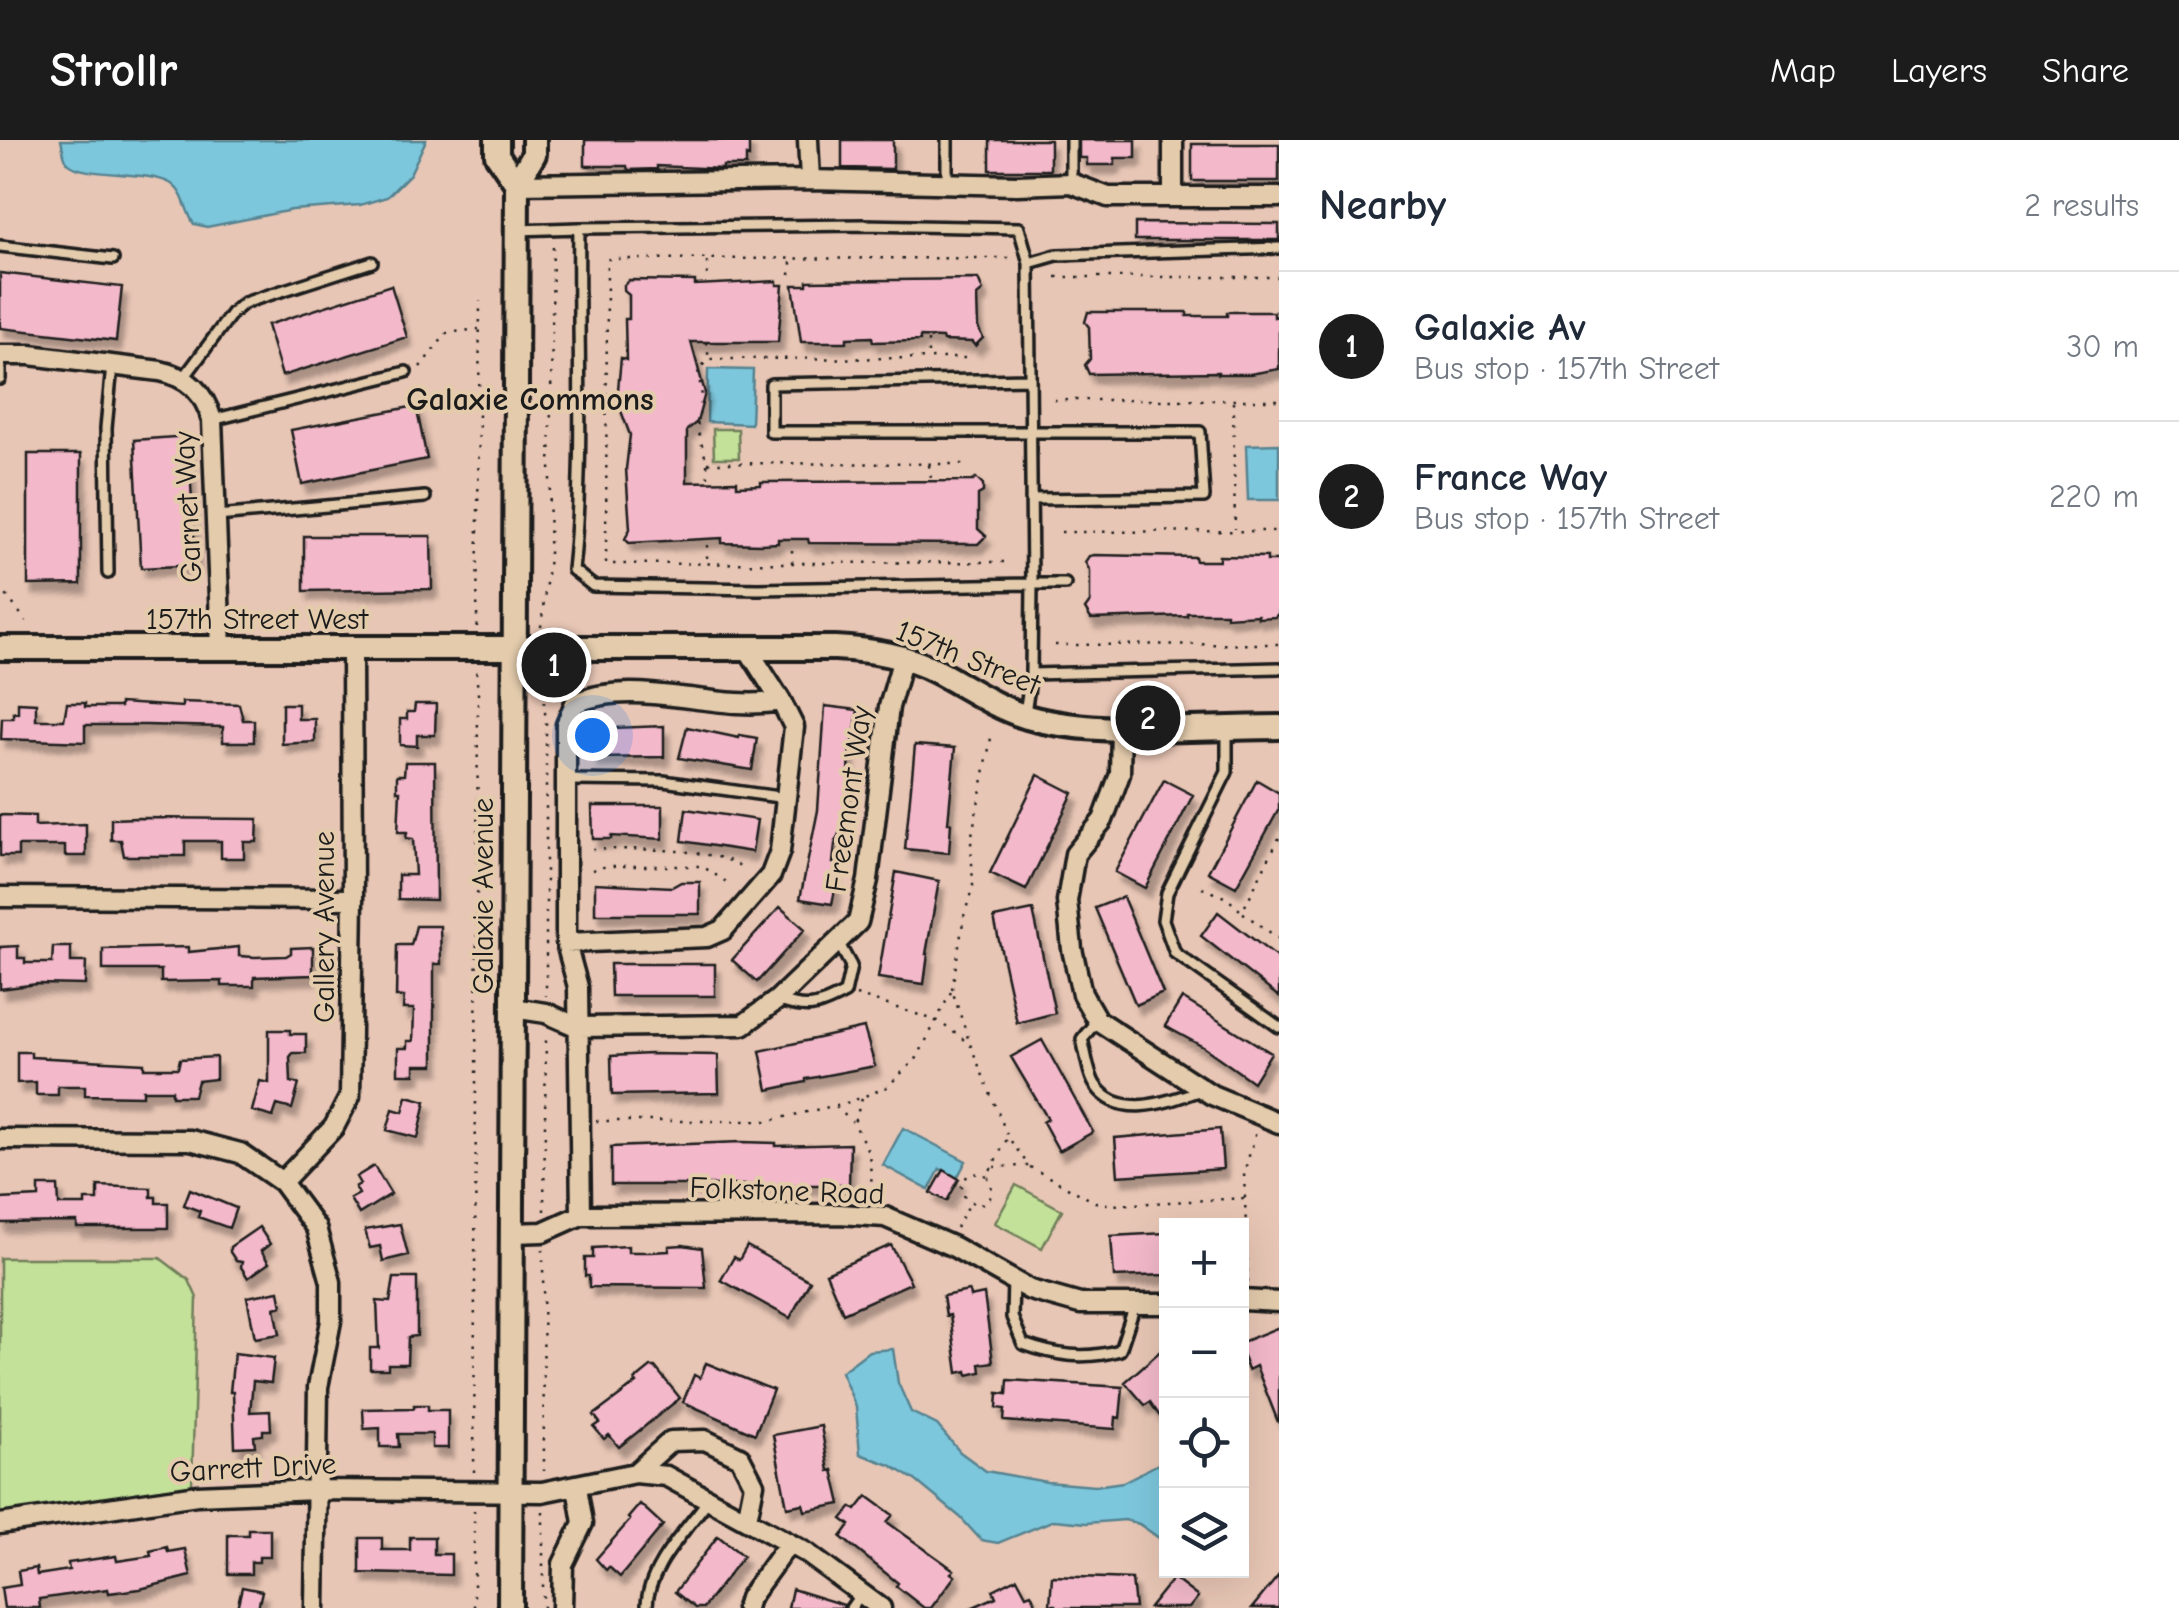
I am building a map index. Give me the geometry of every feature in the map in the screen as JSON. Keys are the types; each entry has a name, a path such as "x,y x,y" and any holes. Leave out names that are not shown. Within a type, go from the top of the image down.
{"street":[{"name":"Galaxie Avenue","path":"497,140 497,156 518,184"},
{"name":"Galaxie Avenue","path":"510,1608 517,230 518,184 534,154 534,140"},
{"path":"808,140 810,180"},
{"path":"1172,197 1173,140"},
{"path":"518,184 810,180 1071,183 1108,197 1279,197"},
{"path":"0,355 160,371 183,379"},
{"name":"Garnet Way","path":"183,379 201,393 212,420 221,648"},
{"name":"157th Street West","path":"0,648 514,648"},
{"name":"157th Street","path":"514,648 870,650 935,670 993,704 1060,725 1279,726"},
{"path":"566,942 708,937 723,930 771,875 780,852 794,727 747,648"},
{"name":"Gallery Avenue","path":"282,1182 334,1127 350,1096 352,649"},
{"name":"Freemont Way","path":"513,1008 546,1013 578,1027 743,1024 777,1000 858,922 868,880 889,707 903,658"},
{"path":"582,1215 578,987 566,942 566,725 575,703 594,695 680,696 758,705 781,701"},
{"path":"1122,727 1120,774 1102,820 1075,854 1067,900 1082,994 1097,1020 1203,1089 1274,1119"},
{"path":"0,898 353,899"},
{"path":"0,1140 190,1140 240,1154 282,1182 316,1228 332,1282 331,1321 318,1387 315,1608"},
{"name":"Folkstone Road","path":"512,1233 544,1232 582,1215 885,1217 954,1246 1030,1290 1080,1304 1159,1304"},
{"path":"1249,1293 1279,1302"},
{"path":"635,1473 671,1441 706,1440 740,1456 754,1484 747,1519"},
{"path":"635,1473 666,1476 710,1498 790,1543 882,1608"},
{"name":"Garrett Drive","path":"0,1524 196,1495 317,1490 542,1492 635,1473"},
{"path":"562,1608 563,1564 583,1523 577,1487"},
{"path":"746,1608 749,1598 790,1543"}],"lane":[{"path":"947,140 947,184"},
{"path":"1071,140 1071,183"},
{"path":"580,228 577,327 581,446 573,570 592,586 758,590 1065,584"},
{"path":"517,230 1019,228 1029,263 1032,584 1031,674 1025,716"},
{"path":"0,246 113,259"},
{"path":"1029,263 1058,254 1279,248"},
{"path":"183,379 232,313 244,303 372,262"},
{"path":"0,355 0,379"},
{"path":"108,573 106,428 112,366"},
{"path":"212,420 406,372"},
{"path":"1030,379 771,384 771,432 1200,432 1204,496 1031,498"},
{"path":"217,516 424,498"},
{"path":"1031,674 1279,668"},
{"path":"1227,727 1228,772 1166,893 1164,920 1176,953 1279,1027"},
{"path":"564,780 663,781 786,798"},
{"path":"777,1000 801,1009 825,1004 845,993 851,966 838,942"},
{"path":"1097,1020 1082,1039 1095,1085 1118,1104 1158,1105 1203,1089"},
{"path":"1013,1281 1012,1316 1023,1344 1053,1355 1098,1356 1120,1350 1135,1304"},
{"path":"647,1608 646,1598 657,1571 710,1498"},
{"path":"850,1608 862,1592"}],"path":[{"path":"542,1608 546,723 540,648 549,558 553,229"},
{"path":"1004,562 606,564 607,259 1013,258"},
{"path":"706,259 706,276"},
{"path":"790,259 790,275"},
{"path":"1056,277 1279,277"},
{"path":"474,1608 480,301"},
{"path":"406,372 421,366 446,333 480,329"},
{"path":"928,341 928,358"},
{"path":"706,342 710,359"},
{"path":"708,478 697,428 702,396 698,370 710,359 965,358"},
{"path":"1054,400 1279,400"},
{"path":"1233,400 1235,531"},
{"path":"707,463 965,464"},
{"path":"929,464 931,478"},
{"path":"1060,532 1279,530"},
{"path":"706,545 707,563"},
{"path":"792,546 792,563"},
{"path":"0,587 26,621"},
{"path":"1055,645 1279,644"},
{"path":"580,1122 768,1121 835,1106 887,1087 916,1058 952,990 973,886 972,840 992,738"},
{"path":"1242,912 1279,838"},
{"path":"592,849 668,850 730,860 740,866"},
{"path":"592,870 607,866 702,866 728,882"},
{"path":"1202,888 1227,898 1279,939"},
{"path":"952,990 1008,1137 1029,1166 1095,1202 1112,1205 1246,1198"},
{"path":"845,993 938,1021 970,1044"},
{"path":"854,1124 862,1097"},
{"path":"835,1106 854,1124 869,1153 872,1186"},
{"path":"1246,1218 1244,1173 1274,1119"},
{"path":"987,1176 1008,1137"},
{"path":"992,1167 1029,1166"},
{"path":"967,1176 987,1176 992,1184 990,1198 980,1205 966,1200 961,1188 967,1176"}],"green space":[{"path":"713,429 738,429 739,458 714,458"},
{"path":"1016,1185 1062,1210 1042,1248 995,1223"},
{"path":"0,1258 160,1258 189,1280 197,1298 192,1486 0,1517"}],"water":[{"path":"61,140 426,140 410,174 387,197 360,205 292,210 207,227 194,224 179,191 170,183 146,176 75,168 66,161"},
{"path":"708,369 753,370 751,424 707,422"},
{"path":"1279,444 1279,500 1248,500 1246,445"},
{"path":"903,1128 966,1161 957,1178 940,1169 929,1190 883,1165"},
{"path":"893,1349 898,1383 911,1412 937,1425 960,1452 986,1471 1095,1486 1123,1482 1159,1464 1159,1538 1139,1524 1125,1520 1054,1520 998,1543 981,1540 915,1480 860,1454 856,1407 841,1372 869,1351"}],"building":[{"path":"585,140 749,140 749,157 746,156 746,166 723,169 657,166 628,170 627,166 585,166"},
{"path":"842,140 893,140 893,169 842,168"},
{"path":"990,140 1050,140 1050,170 990,170"},
{"path":"1079,140 1136,140 1136,158 1115,158 1115,165 1087,165 1087,158 1079,158"},
{"path":"1192,144 1279,144 1279,181 1192,181"},
{"path":"1135,223 1279,224 1279,240 1135,240"},
{"path":"0,273 122,287 116,341 0,328"},
{"path":"978,279 983,291 977,296 978,327 983,338 975,346 972,342 920,337 920,341 873,342 872,337 847,338 847,342 801,342 793,285 807,285 807,281"},
{"path":"629,280 695,281 695,285 777,281 777,285 783,285 778,342 691,342 705,393 697,422 687,430 687,482 737,481 737,486 761,482 976,478 983,485 983,492 978,495 978,529 986,536 978,544 809,543 808,539 778,539 778,543 761,544 722,543 722,538 629,543 625,539 630,529 626,469 630,435 617,400 621,358 626,360 629,295 624,285"},
{"path":"391,285 407,337 282,376 267,325"},
{"path":"1088,312 1227,316 1227,312 1274,312 1274,317 1279,316 1279,369 1250,374 1089,374 1085,365 1090,359 1089,327 1085,322"},
{"path":"416,406 427,459 302,484 291,430"},
{"path":"188,436 196,565 141,568 134,440"},
{"path":"28,454 81,454 81,584 28,585"},
{"path":"304,536 431,536 432,589 304,591"},
{"path":"1094,555 1195,557 1196,561 1219,561 1219,556 1267,557 1267,561 1279,561 1279,613 1258,618 1187,613 1091,619 1085,609 1090,602 1090,571 1085,562"},
{"path":"18,702 36,703 36,720 64,720 67,703 85,703 85,707 120,707 120,703 182,707 182,702 239,704 243,720 254,720 254,742 223,742 223,727 146,725 85,725 85,742 1,739 2,718 13,718 13,712 18,713"},
{"path":"282,704 298,704 298,719 315,719 315,742 282,744"},
{"path":"415,704 436,704 435,735 417,735 417,746 400,745 400,719 407,719 407,712 414,712"},
{"path":"825,706 858,710 850,744 848,811 835,844 832,884 836,885 832,904 800,899 818,810"},
{"path":"593,725 664,726 664,757 593,758"},
{"path":"687,727 757,738 752,770 679,758"},
{"path":"915,745 955,748 949,853 905,849"},
{"path":"405,762 435,762 436,900 398,899 398,875 415,875 413,839 406,838 407,832 398,832 397,775 404,775"},
{"path":"1038,775 1073,793 1026,890 990,873"},
{"path":"1164,780 1193,795 1145,888 1115,872"},
{"path":"1257,780 1279,793 1279,809 1236,887 1208,872"},
{"path":"592,806 663,806 663,839 593,839"},
{"path":"686,809 757,820 752,852 682,841"},
{"path":"0,815 35,816 35,826 86,824 86,856 65,856 65,846 18,846 18,856 0,856"},
{"path":"111,819 258,819 257,842 244,842 244,858 221,858 221,841 185,841 185,856 124,856 121,840 111,840"},
{"path":"896,872 939,881 924,984 878,978"},
{"path":"681,882 700,882 700,914 595,914 595,883 672,887"},
{"path":"1123,897 1163,993 1136,1005 1095,908"},
{"path":"780,907 805,929 757,982 732,960"},
{"path":"1033,910 1055,1013 1017,1023 994,918"},
{"path":"1218,912 1279,959 1279,997 1201,936"},
{"path":"416,926 440,926 441,964 434,964 434,1065 415,1065 415,1074 398,1074 398,1048 407,1048 407,1041 413,1041 414,1009 403,1009 404,997 396,997 397,945 411,945"},
{"path":"18,946 18,958 25,958 25,963 52,963 53,947 71,947 71,962 86,962 85,985 37,984 0,989 0,947"},
{"path":"188,947 188,952 239,947 239,956 255,957 286,956 291,948 313,947 313,975 254,977 254,986 222,986 222,981 161,982 161,970 103,970 103,949"},
{"path":"610,964 715,964 715,996 611,996"},
{"path":"1182,998 1271,1053 1253,1082 1165,1026"},
{"path":"864,1028 875,1066 768,1090 760,1051"},
{"path":"269,1030 306,1034 306,1053 293,1053 290,1057 291,1082 299,1084 292,1109 277,1105 273,1117 252,1111 260,1081 269,1083"},
{"path":"1042,1040 1093,1132 1059,1151 1043,1122 1048,1119 1011,1057"},
{"path":"17,1052 31,1052 31,1057 144,1063 144,1068 178,1068 180,1059 216,1057 216,1079 198,1081 194,1096 172,1096 172,1090 143,1090 143,1096 85,1095 85,1086 58,1086 58,1095 36,1095 36,1082 17,1083"},
{"path":"718,1055 719,1093 612,1095 611,1056"},
{"path":"407,1096 426,1101 418,1138 387,1130 393,1109 403,1112"},
{"path":"1220,1129 1223,1169 1118,1176 1115,1138"},
{"path":"741,1142 776,1146 850,1144 849,1185 611,1185 611,1147"},
{"path":"374,1166 391,1194 359,1214 350,1199 359,1194 356,1177"},
{"path":"944,1170 959,1179 947,1201 931,1193"},
{"path":"39,1186 58,1186 59,1205 85,1205 85,1200 98,1200 98,1186 151,1188 156,1203 168,1203 168,1228 77,1228 77,1222 0,1223 0,1199 39,1197"},
{"path":"190,1189 236,1208 229,1228 198,1217 200,1211 184,1205"},
{"path":"400,1224 408,1255 383,1261 380,1246 370,1248 365,1230"},
{"path":"259,1227 270,1244 261,1251 269,1263 248,1278 230,1247"},
{"path":"1159,1233 1159,1275 1114,1277 1111,1236"},
{"path":"683,1245 702,1248 706,1288 589,1287 585,1258 593,1258 593,1248 628,1246 628,1252 651,1252"},
{"path":"891,1245 911,1283 843,1313 826,1273"},
{"path":"747,1246 810,1281 790,1318 721,1280 734,1257 739,1260"},
{"path":"394,1278 417,1278 417,1336 408,1337 407,1364 370,1369 370,1348 379,1348 377,1301 390,1302"},
{"path":"279,1291 282,1306 275,1308 280,1334 255,1338 247,1297"},
{"path":"969,1291 970,1297 984,1294 993,1362 980,1364 981,1372 968,1375 967,1371 958,1373 950,1315 946,1316 943,1296"},
{"path":"1279,1327 1279,1422 1256,1366 1249,1370 1249,1339"},
{"path":"1159,1352 1159,1415 1150,1402 1145,1405 1125,1382"},
{"path":"234,1353 274,1358 271,1383 253,1381 250,1412 270,1411 271,1430 254,1436 255,1446 235,1447 230,1392"},
{"path":"706,1363 773,1390 755,1434 683,1402 694,1375 700,1378"},
{"path":"651,1367 680,1398 619,1447 609,1435 604,1439 594,1427 600,1423 594,1415 637,1383 635,1380"},
{"path":"1008,1380 1123,1387 1120,1418 1116,1417 1115,1429 1004,1421 1005,1409 997,1408 998,1393 1007,1394"},
{"path":"414,1405 448,1410 448,1448 432,1448 432,1434 398,1434 399,1447 380,1447 380,1428 364,1429 363,1409"},
{"path":"821,1426 829,1471 833,1470 841,1504 805,1511 803,1504 787,1507 773,1435"},
{"path":"867,1496 893,1515 887,1522 954,1570 951,1573 955,1576 931,1608 924,1608 896,1586 898,1583 841,1537 850,1525 842,1519"},
{"path":"640,1504 663,1525 620,1577 596,1559"},
{"path":"248,1529 270,1529 270,1557 251,1562 251,1574 228,1574 228,1535 248,1535"},
{"path":"718,1536 743,1556 703,1608 695,1608 675,1592"},
{"path":"410,1537 434,1537 434,1554 451,1554 451,1575 360,1573 360,1538 382,1538 382,1550 410,1550"},
{"path":"167,1547 168,1552 185,1549 191,1576 140,1589 109,1593 108,1589 39,1599 40,1608 4,1608 1,1588 20,1585 18,1571 36,1568 37,1575 69,1570 68,1563 151,1556 150,1551"},
{"path":"1279,1575 1279,1608 1252,1608"},
{"path":"1052,1576 1132,1579 1135,1608 1056,1608 1050,1605"},
{"path":"1017,1578 1038,1608 971,1608 996,1597 993,1590"},
{"path":"1173,1578 1198,1597 1189,1608 1149,1608"},
{"path":"242,1587 262,1591 258,1608 237,1608"},
{"path":"792,1589 844,1605 843,1608 788,1608"}],"place":[{"name":"Galaxie Av","path":"554,665"},
{"name":"France Way","path":"1148,718"}],"district":[{"name":"Galaxie Commons","path":"530,399"}]}
